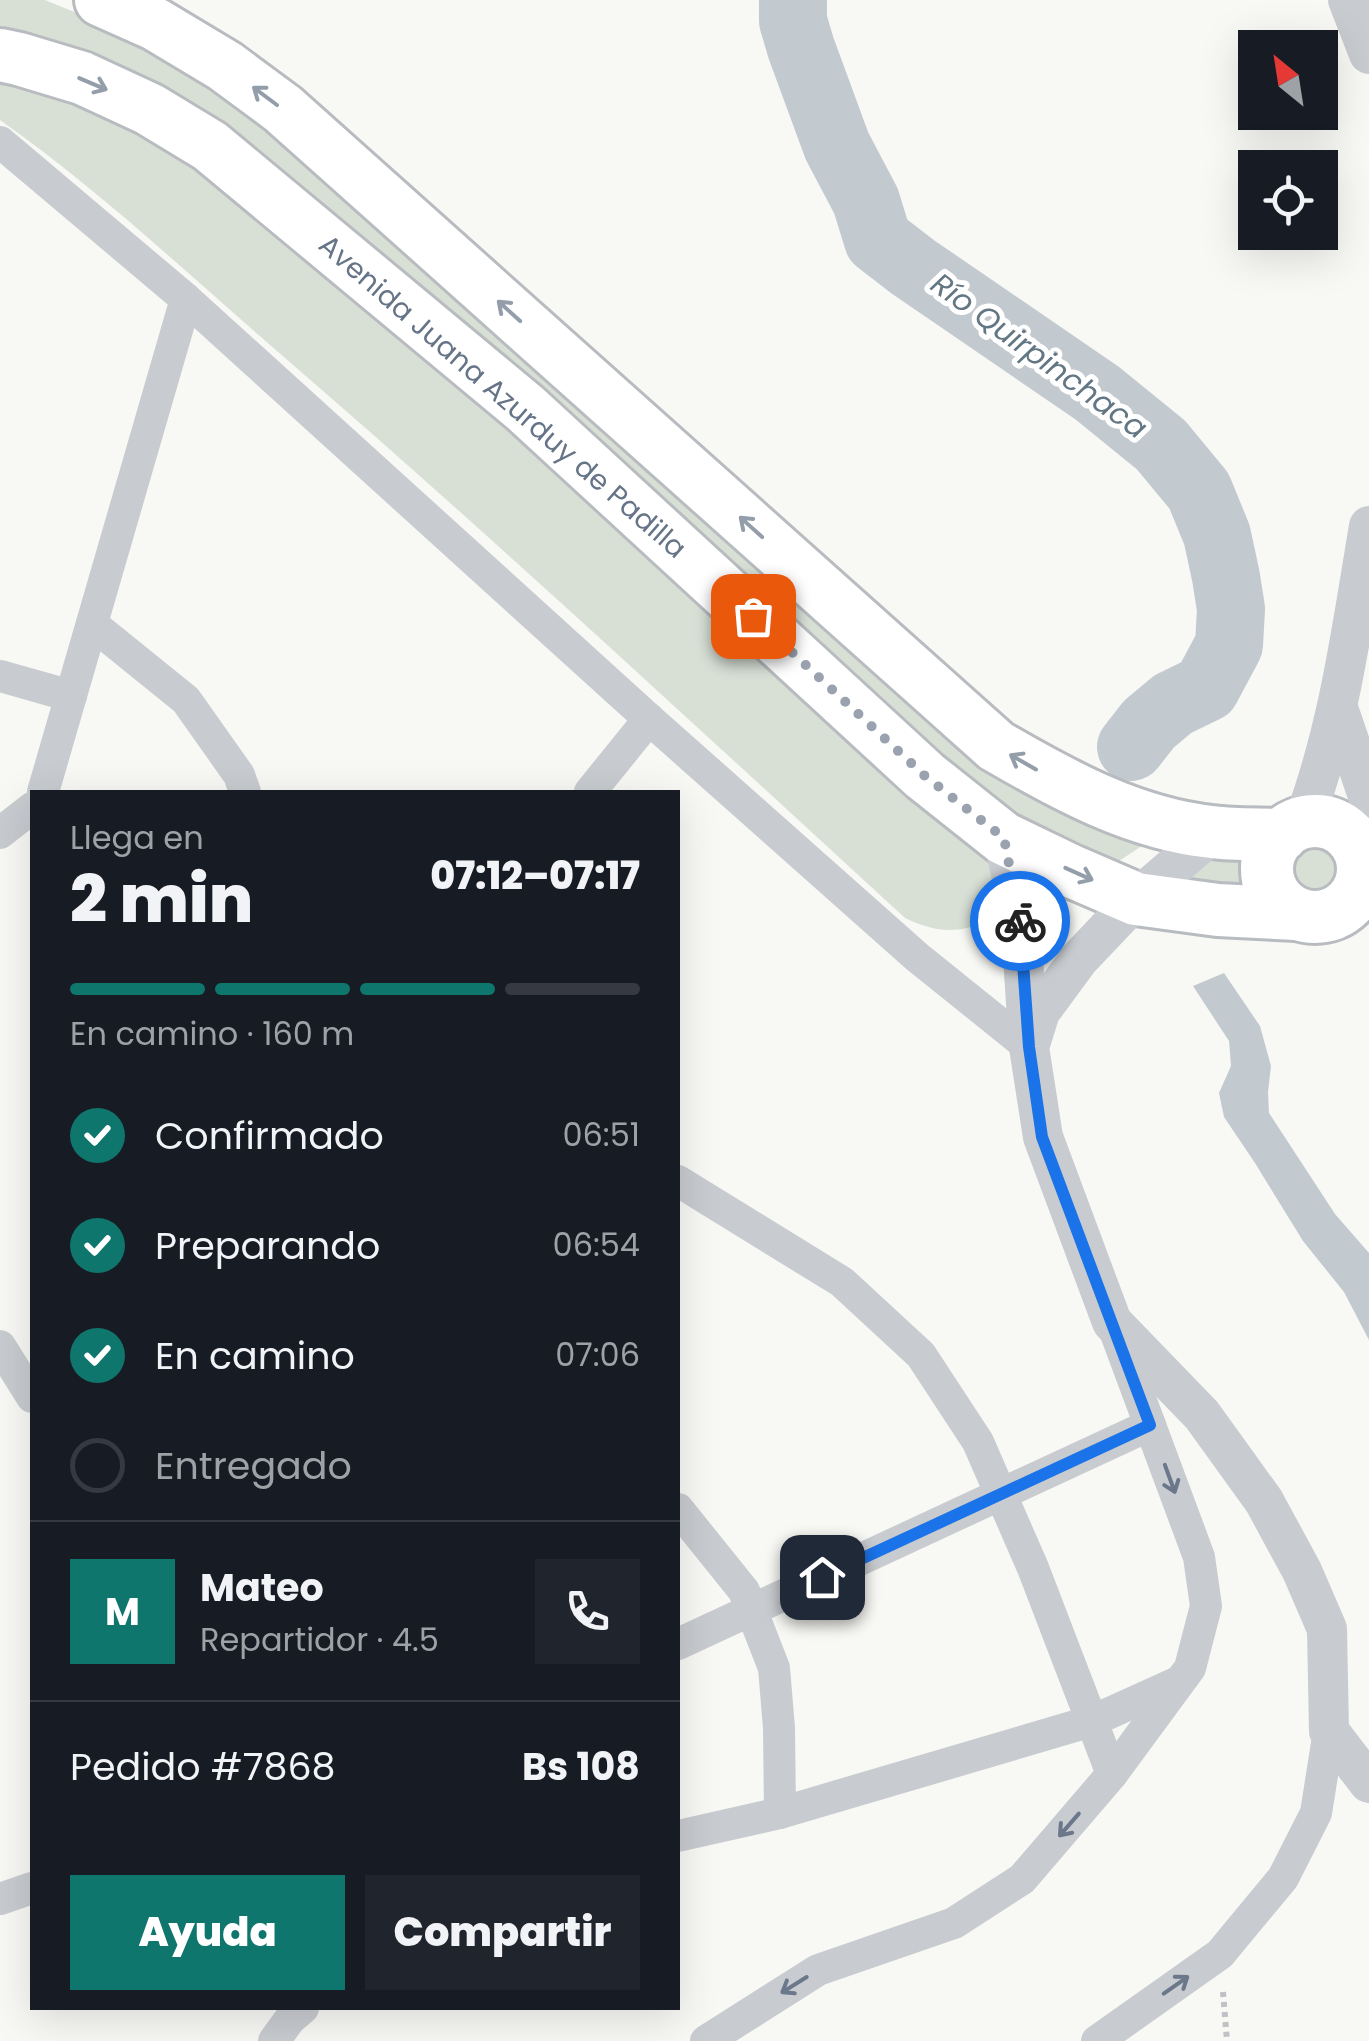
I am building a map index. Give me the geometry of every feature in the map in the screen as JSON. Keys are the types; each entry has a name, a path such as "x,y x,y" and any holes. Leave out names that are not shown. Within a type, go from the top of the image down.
{"highway":[{"path":"101,0 183,40 283,109 996,746 1107,804 1181,827 1213,832 1333,822 1352,838 1360,852 1362,882 1354,896 1337,908 1284,906 1268,878 1272,847 1333,822"},
{"name":"Avenida Juana Azurduy de Padilla","path":"0,55 82,78 149,108 210,146 525,408 925,776 1004,838 1136,898 1218,910 1337,908"}],"street":[{"path":"1353,3 1369,54"},
{"path":"0,142 186,300 917,957 1029,1047"},
{"path":"45,790 186,300"},
{"path":"1333,822 1316,788 1338,708 1369,526"},
{"path":"92,624 186,700 240,775 244,790"},
{"path":"0,676 71,696"},
{"path":"1333,822 1338,708"},
{"path":"592,790 649,719"},
{"path":"0,833 30,810"},
{"path":"1029,1047 1040,1012 1079,959 1136,898 1213,832"},
{"path":"706,2041 818,1970 954,1923 1022,1879 1112,1774 1190,1668 1206,1606 1199,1556 1042,1137 1029,1047 1020,913 1004,838"},
{"path":"680,1181 842,1282 921,1356 978,1442 1034,1568 1112,1774"},
{"path":"1097,2041 1220,1954 1283,1878 1316,1813 1329,1731 1327,1629 1302,1572 1264,1501 1202,1415 1112,1322"},
{"path":"0,1346 30,1394"},
{"path":"680,1643 1150,1425"},
{"path":"680,1511 744,1591 774,1668 780,1813"},
{"path":"680,1836 780,1813 1092,1721 1180,1682"},
{"path":"1329,1731 1369,1784"},
{"path":"0,1900 30,1889"},
{"path":"274,2041 300,2010"}],"shaded area":[{"path":"0,0 45,0 111,27 247,109 1009,785 1077,818 1148,842 1119,861 1067,842 1010,811 909,728 615,459 0,30"},
{"path":"0,79 49,90 183,153 567,479 988,861 998,893 984,922 944,930 905,918 364,427 110,206 0,120"},
{"path":"1314,849 1329,856 1336,871 1329,886 1314,893 1299,886 1292,871 1299,856"},
{"path":"1197,854 1252,857 1243,896 1172,882"},
{"path":"1224,973 1260,1026 1271,1066 1269,1113 1335,1214 1369,1253 1369,1340 1344,1292 1303,1241 1224,1117 1219,1093 1231,1066 1229,1041 1193,986"}],"waterway":[{"name":"Río Quirpinchaca","path":"793,0 793,21 801,48 837,146 866,201 878,240 1097,393 1161,445 1199,491 1217,535 1226,577 1231,609 1229,645 1206,688 1173,704 1149,724 1131,747"}],"way so far":[{"path":"753,616 925,776 1004,838 1020,921"}],"route":[{"path":"822,1577 1150,1425 1042,1137 1029,1047 1020,921"}]}
